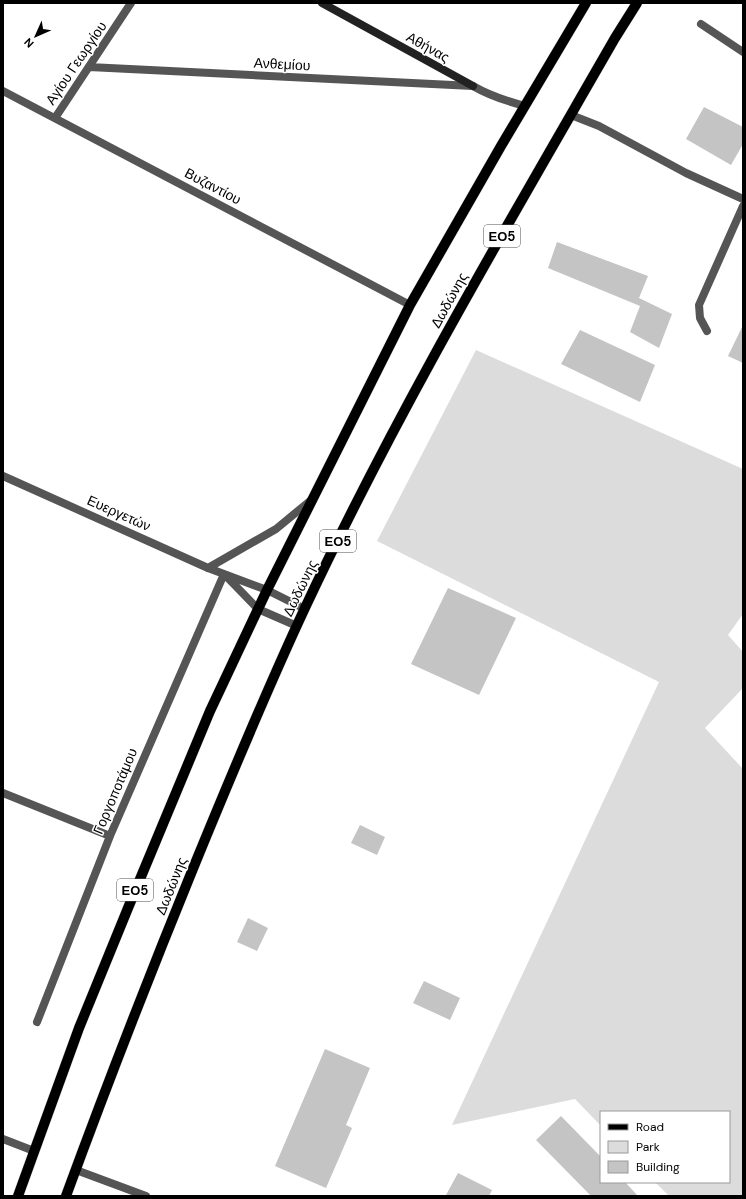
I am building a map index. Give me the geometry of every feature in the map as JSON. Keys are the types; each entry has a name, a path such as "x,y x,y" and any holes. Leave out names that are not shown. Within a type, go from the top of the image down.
{"main road":[{"name":"Δωδώνης","path":"18,1196 79,1028 128,908 210,711 266,590 410,305 586,3"},
{"name":"Δωδώνης","path":"66,1196 179,902 241,750 305,609 372,472 435,355 615,38 637,3"}],"street":[{"name":"Αγίου Γεωργίου","path":"55,118 131,3"},
{"name":"Αθήνας","path":"322,3 484,93 498,99 525,106"},
{"path":"701,24 743,52"},
{"name":"Ανθεμίου","path":"89,67 473,86"},
{"name":"Βυζαντίου","path":"3,91 410,305"},
{"path":"571,115 599,126 686,173 743,199"},
{"path":"707,331 700,318 699,305 743,206"},
{"name":"Ευεργετών","path":"3,476 208,568 266,590 305,609"},
{"path":"208,568 276,529 310,501"},
{"path":"224,574 258,609 297,626"},
{"name":"Γοργοποτάμου","path":"37,1022 110,836 224,574"},
{"path":"3,793 110,836"},
{"path":"3,1139 34,1151"},
{"path":"76,1170 146,1196"}],"green space":[{"path":"476,350 743,469 743,614 728,635 743,652 743,688 705,728 743,769 743,1196 669,1196 656,1183 730,1183 730,1111 600,1111 600,1125 575,1099 452,1125 659,682 377,541"}],"building":[{"path":"704,107 743,127 743,144 731,165 686,139"},
{"path":"557,242 648,276 639,298 672,314 659,348 630,332 640,306 548,268"},
{"path":"743,325 743,363 728,356"},
{"path":"580,330 655,365 640,402 561,364"},
{"path":"448,588 516,618 479,695 411,664"},
{"path":"360,825 385,837 377,855 351,843"},
{"path":"248,918 268,928 257,951 237,942"},
{"path":"424,981 460,998 450,1020 413,1003"},
{"path":"325,1049 370,1068 346,1125 352,1128 326,1188 275,1166"},
{"path":"561,1116 600,1156 600,1183 626,1183 638,1196 591,1196 536,1140"},
{"path":"458,1173 492,1190 489,1196 446,1195"}]}
